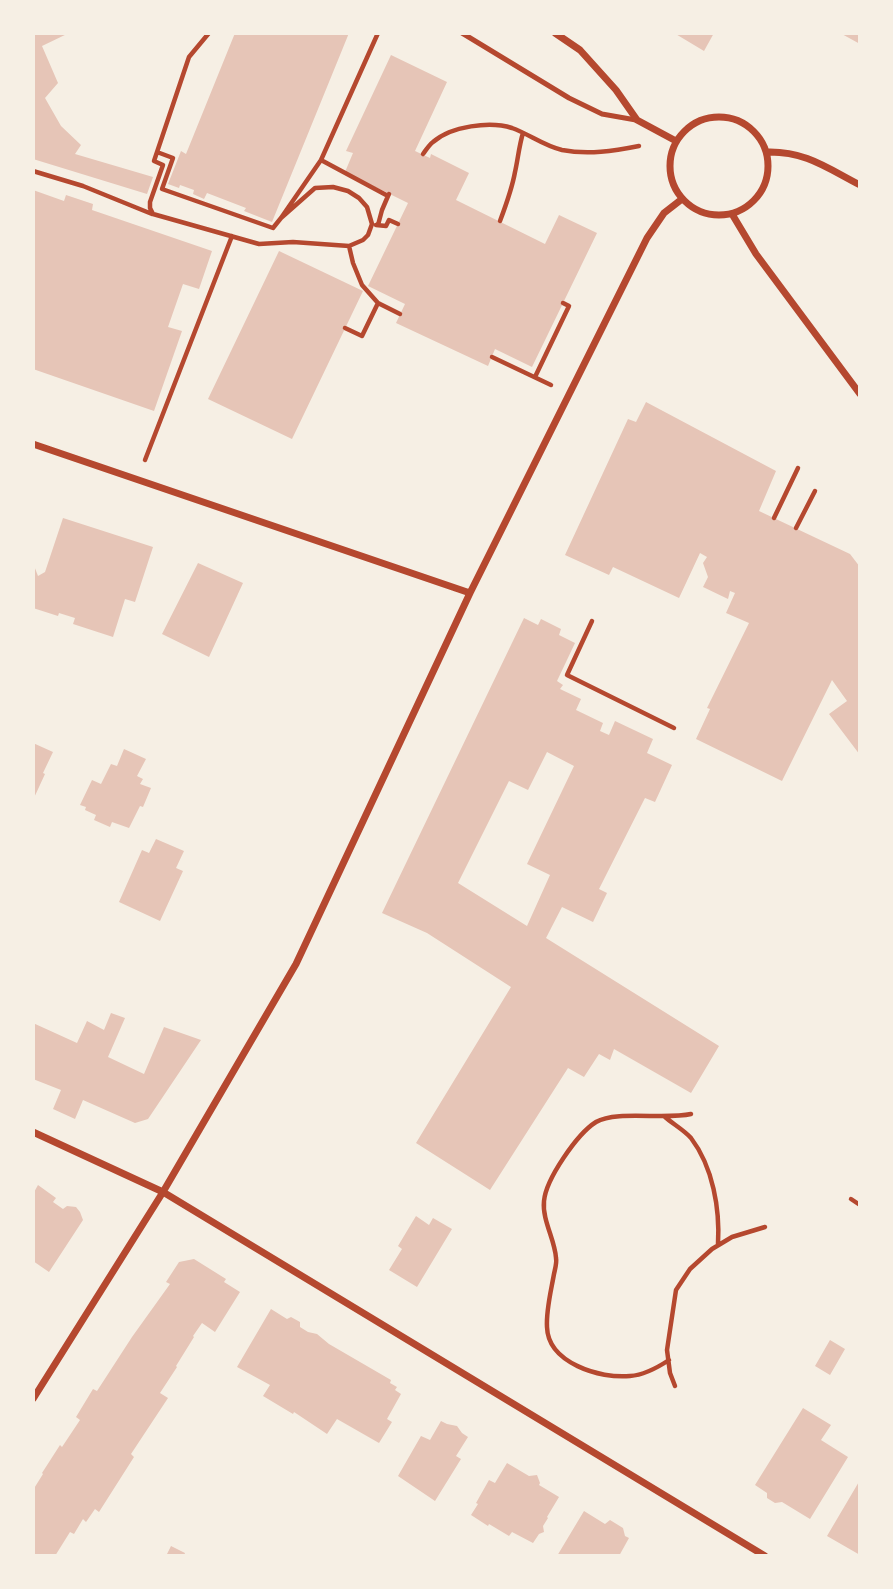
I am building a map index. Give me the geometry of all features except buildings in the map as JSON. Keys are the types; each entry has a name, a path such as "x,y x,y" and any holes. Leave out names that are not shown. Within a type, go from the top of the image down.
{"street":[{"path":"555,33 580,50 616,90 637,120 676,141"},
{"path":"715,117 732,119 747,126 759,138 766,152 768,168 758,197 746,208 732,214 705,214 692,208 675,190 669,166 670,155 684,130 698,121 715,117"},
{"path":"766,152 804,156 860,185"},
{"path":"33,1399 163,1192 296,964 470,593 647,238 664,213 682,199"},
{"path":"732,214 756,254 860,394"},
{"path":"33,444 470,593"},
{"path":"33,1132 163,1192 765,1556"}],"lane":[{"path":"462,33 591,109 602,114 637,120"}],"path":[{"path":"153,214 150,202 163,164 154,161 190,57 209,33"},
{"path":"281,218 321,160 377,33"},
{"path":"423,154 439,138 470,126 492,125 508,127 564,150 610,152 639,146"},
{"path":"500,222 510,196 523,133"},
{"path":"157,152 173,158 162,189 272,228 315,188 332,187 348,191 359,198 367,207 375,225"},
{"path":"33,171 83,186 153,214 259,244 293,242 349,246 368,235 389,195 321,160"},
{"path":"375,225 386,226 389,220 398,224"},
{"path":"137,480 232,236"},
{"path":"349,246 362,285 378,303 400,314"},
{"path":"345,328 362,336 378,303"},
{"path":"535,377 569,306 563,303"},
{"path":"492,357 528,374"},
{"path":"775,518 798,468"},
{"path":"796,528 816,491"},
{"path":"592,621 567,674 674,727"},
{"path":"669,1360 653,1370 632,1376 607,1377 568,1361 552,1347 547,1329 556,1259 544,1201 553,1173 582,1133 597,1121 624,1116 665,1117 691,1114"},
{"path":"665,1117 690,1138 710,1173 717,1209 718,1245"},
{"path":"851,1199 860,1205"},
{"path":"675,1386 667,1350 676,1290 690,1269 718,1245 732,1237 765,1227"}]}
